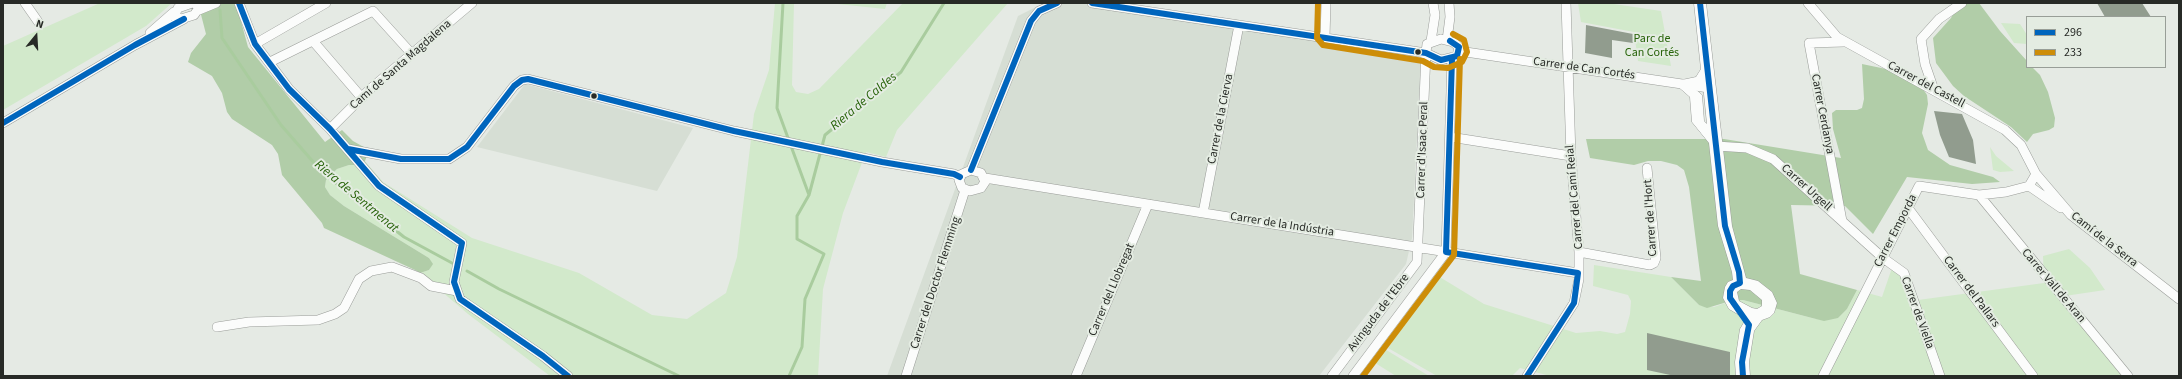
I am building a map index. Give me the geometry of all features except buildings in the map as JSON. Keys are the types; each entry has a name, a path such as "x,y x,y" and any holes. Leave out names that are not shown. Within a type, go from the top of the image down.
{"street":[{"path":"25,3 39,23"},
{"path":"135,45 182,4 196,5 216,3"},
{"path":"239,3 255,44 289,89 330,129 380,186 462,243 454,282 460,299 543,356 568,376"},
{"path":"255,44 326,3"},
{"name":"Camí de Santa Magdalena","path":"330,129 411,53 472,3"},
{"path":"1092,3 1426,53 1441,60 1452,59 1457,56 1459,51 1457,45 1447,40 1436,39 1427,44 1426,53"},
{"path":"1325,37 1326,3"},
{"path":"1431,41 1435,15 1433,3"},
{"path":"1447,40 1450,17 1449,3"},
{"name":"Carrer del Camí Reial","path":"1527,376 1574,303 1578,273 1580,252 1571,156 1566,3"},
{"path":"1700,3 1725,226 1744,280 1767,296 1770,303 1769,309 1764,314 1753,320 1742,362 1743,376"},
{"name":"Carrer del Castell","path":"1808,3 1837,38 2005,130 2021,145 2036,174"},
{"path":"1934,90 1925,64 1921,39 1939,19 1962,3"},
{"path":"971,170 981,173 985,178 981,188 965,190 959,184 960,177 971,170 1031,22 1039,11 1054,4"},
{"path":"3,123 135,45 194,15 196,5"},
{"path":"270,62 373,11 411,53"},
{"path":"174,12 175,18 184,19"},
{"name":"Carrer de la Cierva","path":"1203,213 1239,25"},
{"path":"312,41 362,98"},
{"name":"Carrer Cerdanya","path":"1842,221 1808,43 1845,42"},
{"name":"Carrer de Can Cortés","path":"1459,51 1709,88"},
{"name":"Carrer d'Isaac Peral","path":"1419,247 1426,53"},
{"path":"1446,252 1452,59"},
{"path":"1681,84 1700,81 1705,76 1707,70"},
{"path":"348,149 401,159 442,160 450,158 467,147 514,86 528,79 734,131 882,162 954,174 960,177"},
{"path":"1681,84 1696,95 1698,122 1715,144"},
{"path":"1450,137 1571,156"},
{"name":"Carrer Urgell","path":"1715,144 1747,148 1773,159 1883,258"},
{"name":"Carrer de l'Hort","path":"1580,252 1650,265 1654,263 1656,258 1647,168"},
{"path":"2036,174 2029,186 2071,215"},
{"name":"Camí de la Serra","path":"2036,174 2071,215 2179,299"},
{"name":"Carrer de la Indústria","path":"985,178 1578,273"},
{"name":"Carrer Emporda","path":"1823,376 1919,186 1979,195 2006,192 2029,186"},
{"name":"Carrer del Doctor Flemming","path":"906,376 965,190"},
{"name":"Carrer Vall de Aran","path":"1979,195 2128,376"},
{"name":"Carrer del Llobregat","path":"1076,376 1148,204"},
{"name":"Carrer del Pallars","path":"1908,208 2033,376"},
{"name":"Avinguda de l'Ebre","path":"1332,376 1418,262 1419,247"},
{"name":"Avinguda de l'Ebre","path":"1352,376 1446,252"},
{"name":"Carrer de Viella","path":"1883,258 1904,273 1940,376"},
{"path":"217,327 249,322 318,320 334,314 344,308 359,279 370,271 392,266 421,278 431,286 458,292"},
{"path":"1744,280 1733,286 1730,291 1730,298 1734,305 1753,320"}],"shaded area":[{"path":"1044,3 1079,3 1421,55 1412,238 1406,264 1319,376 887,376 1018,16"},
{"path":"525,84 693,128 657,191 477,147"}],"green space":[{"path":"100,3 172,3 146,26 3,110 3,46"},
{"path":"198,3 236,3 248,47 325,142 342,130 353,141 369,150 365,161 357,165 349,165 337,169 326,180 325,187 330,195 344,206 429,258 433,264 429,270 420,273 324,228 322,223 282,175 278,154 272,145 232,119 227,112 222,93 212,76 188,62 191,53 206,34"},
{"path":"775,3 794,3 792,85 796,92 808,94 819,89 903,3 1008,3 897,130 886,157 866,152 843,213 823,289 818,376 550,376 468,314 420,273 429,270 432,264 429,258 344,206 330,195 325,187 326,180 337,169 349,165 357,165 365,161 383,182 472,238 579,273 652,315 687,319 726,293 737,257 754,114 769,70"},
{"path":"828,3 887,3 885,9"},
{"name":"Parc de Can Cortés","path":"1578,3 1607,3 1661,11 1671,66 1638,61 1634,32 1581,22"},
{"path":"1959,3 1979,3 2000,31 2026,60 2026,68 2033,68 2040,75 2048,92 2055,118 2054,127 2049,130 2033,134 2027,142 2011,127 1964,96 1953,86 1936,63 1933,38 1951,18"},
{"path":"2001,23 2020,24 2026,33 2026,44 2014,43"},
{"path":"1862,64 1886,69 1923,89 1927,95 1928,104 1922,133 1928,150 1950,165 1993,177 2000,182 1972,184 1907,177 1873,234 1845,206 1791,205 1800,274 1857,290 1847,309 1838,318 1824,321 1743,300 1734,300 1707,308 1699,305 1671,277 1701,281 1689,187 1684,170 1677,165 1661,161 1648,161 1634,165 1590,158 1586,139 1724,139 1841,158 1833,129 1832,113 1836,110 1857,110 1862,108 1864,99"},
{"path":"1990,147 1996,156 2014,171 2000,172 1993,170"},
{"path":"2069,249 2090,268 2105,290 2058,297 2122,376 1550,376 1520,368 1512,376 1437,376 1388,348 1438,276 1484,304 1576,333 1600,331 1617,334 1625,332 1630,314 1631,301 1628,295 1593,286 1594,265 1671,277 1699,305 1714,307 1734,300 1743,300 1816,319 1838,318 1847,309 1857,290 1882,297 1894,262 1918,300 2044,283 2043,256"},
{"path":"1383,348 1429,376 1396,376 1372,361"}],"waterway":[{"path":"783,3 777,108 809,195"},
{"name":"Riera de Caldes","path":"809,195 825,135 901,72 944,3"},
{"name":"Riera de Sentmenat","path":"220,10 222,38 281,125 322,172 404,237 452,263"},
{"name":"Riera de Caldes","path":"789,376 802,347 805,299 824,254 797,239 797,216 809,195"},
{"name":"Riera de Sentmenat","path":"467,271 499,289 679,376"}],"transit line":[{"name":"296","path":"239,3 255,44 289,89 330,129 379,186 462,243 454,282 460,299 543,356 568,376"},
{"name":"296","path":"971,170 1031,21 1039,11 1057,3"},
{"name":"296","path":"1092,3 1426,53 1441,60 1457,56 1459,47 1450,41"},
{"name":"233","path":"1318,3 1317,38 1323,45 1423,61 1434,67 1448,68 1462,62 1467,52 1464,40 1453,34"},
{"name":"296","path":"1700,3 1725,226 1739,272 1740,283 1733,286 1730,291 1730,298 1749,325 1742,362 1743,376"},
{"name":"296","path":"3,123 135,45 184,19"},
{"name":"296","path":"1452,59 1446,252 1578,273 1574,303 1527,376"},
{"name":"233","path":"1363,376 1454,255 1460,59"},
{"name":"296","path":"348,149 401,159 449,159 467,147 514,86 522,80 528,79 734,131 882,162 954,174 960,177"}]}
